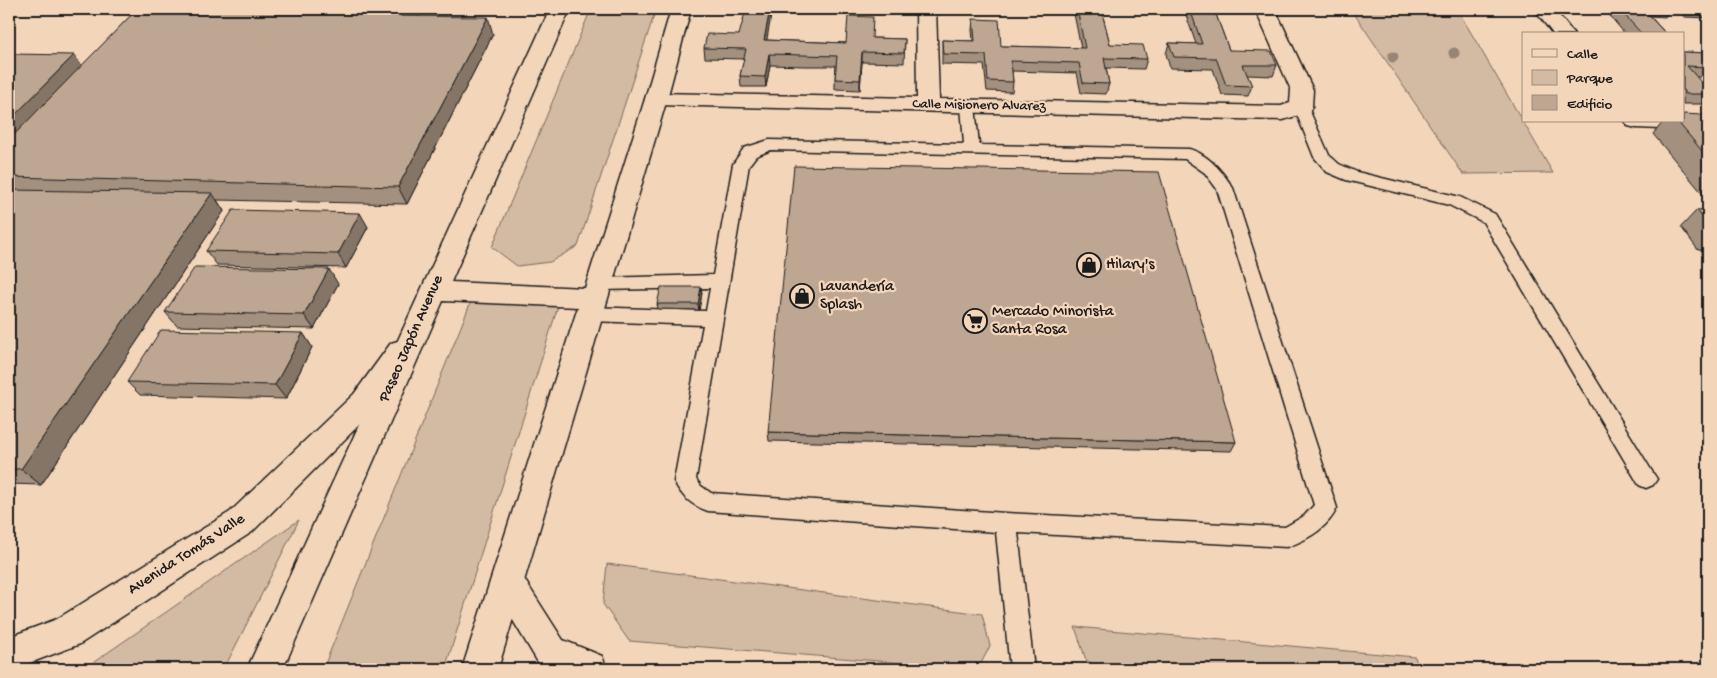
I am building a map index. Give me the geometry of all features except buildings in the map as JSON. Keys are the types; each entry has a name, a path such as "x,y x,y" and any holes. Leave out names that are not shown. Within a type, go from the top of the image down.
{"main road":[{"name":"Paseo Japón Avenue","path":"265,669 560,9"},
{"path":"480,669 656,99 681,9"},
{"path":"926,9 928,105"},
{"path":"1265,9 1302,90 1301,107"},
{"path":"1544,9 1562,32"},
{"name":"Calle Misionero Alvarez","path":"656,99 1283,113 1301,107"},
{"path":"1636,122 1708,124"},
{"path":"434,291 594,299"},
{"name":"Avenida Tomás Valle","path":"9,654 68,632 241,522 364,402 417,329"},
{"path":"507,582 551,652 589,669"}],"lane":[{"path":"968,106 972,148"},
{"path":"1301,107 1322,157 1333,168 1352,176 1454,201 1488,218 1646,479"},
{"path":"769,145 972,148 1189,154 1211,169 1225,188 1326,508 1312,523 1287,537 1006,523 708,502 693,493 686,481 741,164 750,152 769,145"},
{"path":"594,299 721,281"},
{"path":"594,299 714,318"},
{"path":"1006,523 1022,669"}],"green space":[{"path":"591,9 656,9 578,246 550,262 517,266 492,247"},
{"path":"1351,9 1457,9 1553,173 1463,174"},
{"path":"472,299 559,303 445,669 323,669"},
{"path":"299,520 224,669 84,669"},
{"path":"607,564 982,614 990,646 978,669 629,641 603,604"},
{"path":"1075,627 1415,657 1419,669 1103,669 1086,660"}],"place":[{"name":"Hilary's","path":"1089,265"},
{"name":"Lavandería Splash","path":"802,296"},
{"name":"Mercado Minorista Santa Rosa","path":"975,321"}]}
